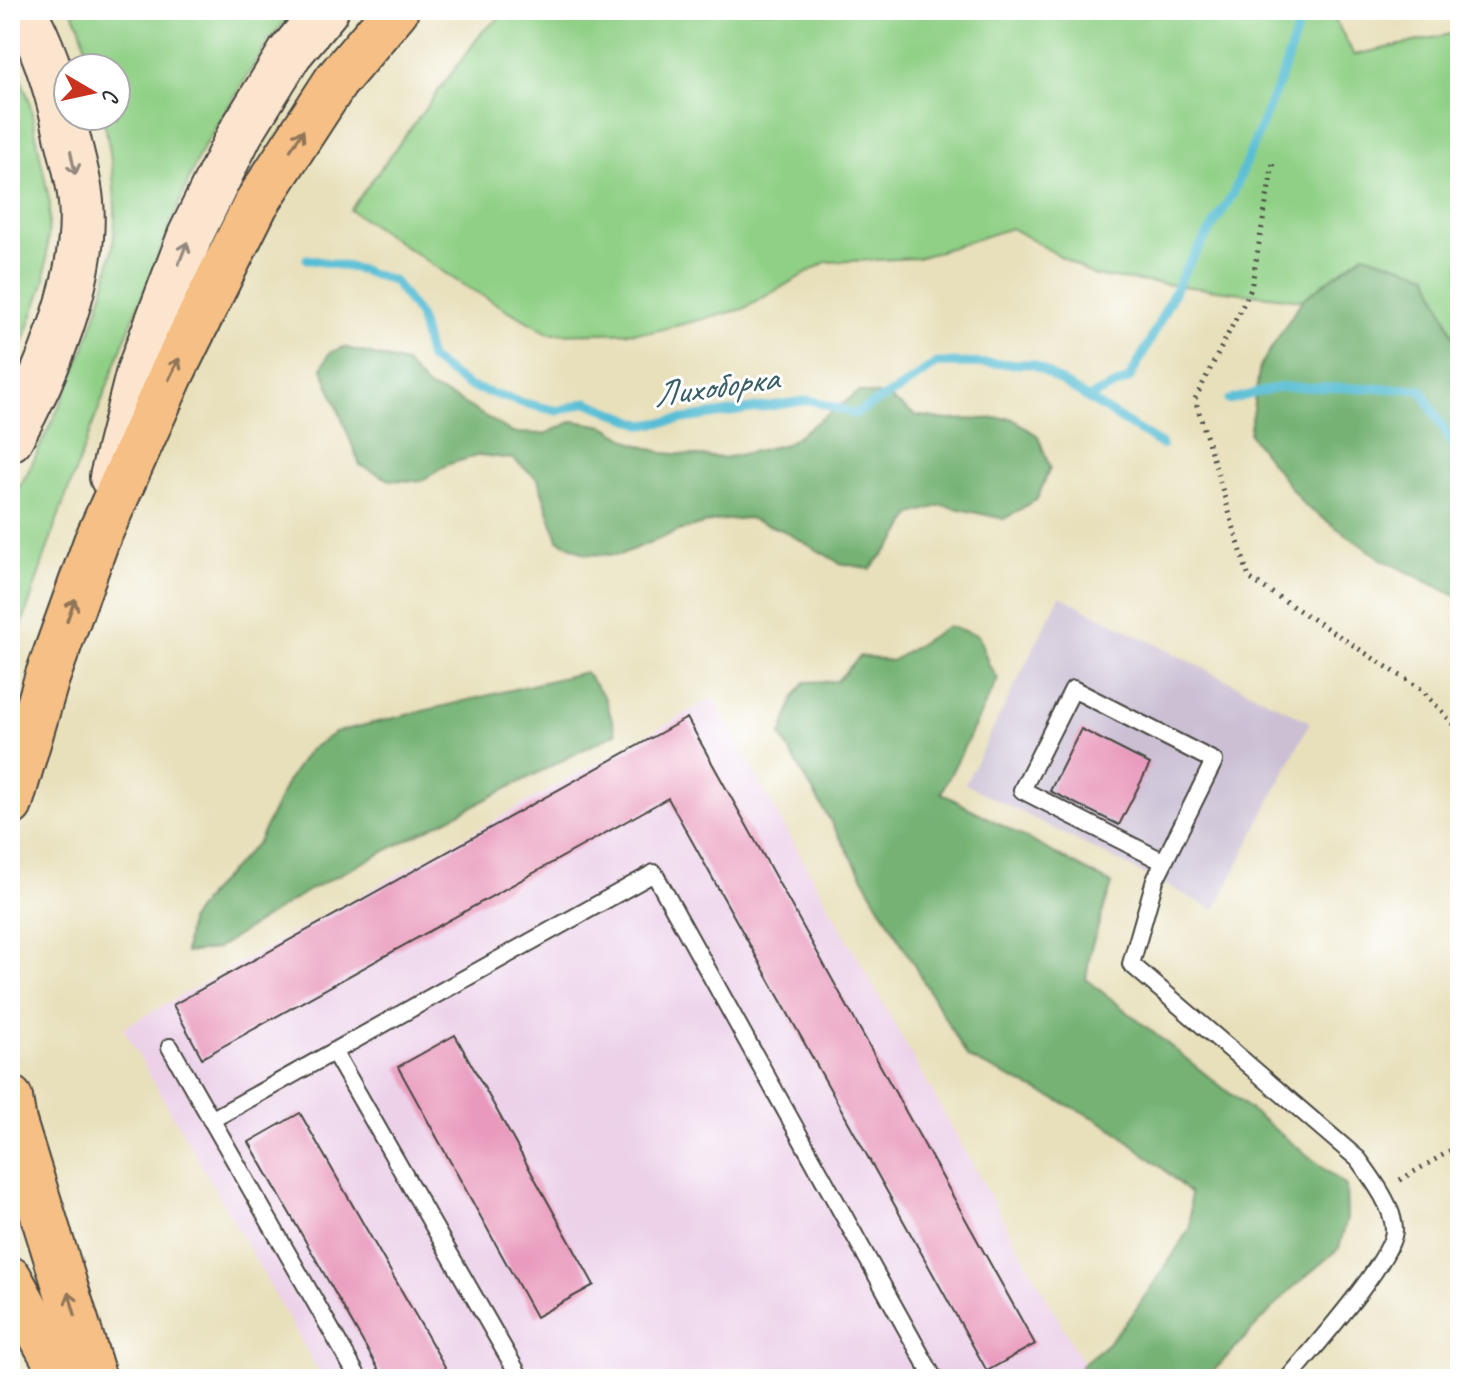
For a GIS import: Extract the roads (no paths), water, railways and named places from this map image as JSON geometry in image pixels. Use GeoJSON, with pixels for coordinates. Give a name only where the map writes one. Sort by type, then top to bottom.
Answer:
{"type":"FeatureCollection","features":[{"type":"Feature","properties":{"kind":"highway"},"geometry":{"type":"LineString","coordinates":[[10,804],[47,678],[96,542],[172,373],[256,204],[336,81],[396,10]]}},
{"type":"Feature","properties":{"kind":"highway"},"geometry":{"type":"LineString","coordinates":[[10,1098],[14,1122],[94,1379]]}},
{"type":"Feature","properties":{"kind":"highway"},"geometry":{"type":"LineString","coordinates":[[10,1279],[65,1379]]}},
{"type":"Feature","properties":{"kind":"main road"},"geometry":{"type":"LineString","coordinates":[[10,439],[23,417],[68,303],[79,253],[81,203],[60,106],[34,29],[23,10]]}},
{"type":"Feature","properties":{"kind":"main road"},"geometry":{"type":"LineString","coordinates":[[96,542],[139,371],[190,236],[240,134],[290,53],[326,10]]}},
{"type":"Feature","properties":{"kind":"lane"},"geometry":{"type":"LineString","coordinates":[[1164,862],[1022,790],[1073,689],[1214,761],[1164,862],[1155,880],[1131,964],[1358,1159],[1382,1190],[1394,1230],[1383,1260],[1288,1379]]}},
{"type":"Feature","properties":{"kind":"lane"},"geometry":{"type":"LineString","coordinates":[[211,1120],[654,873],[934,1378]]}},
{"type":"Feature","properties":{"kind":"lane"},"geometry":{"type":"LineString","coordinates":[[170,1047],[359,1379]]}},
{"type":"Feature","properties":{"kind":"lane"},"geometry":{"type":"LineString","coordinates":[[334,1052],[521,1379]]}},
{"type":"Feature","properties":{"kind":"waterway"},"geometry":{"type":"LineString","coordinates":[[1088,398],[1129,379],[1184,272],[1233,194],[1282,75],[1304,10]]}},
{"type":"Feature","properties":{"kind":"waterway","name":"Лихоборка"},"geometry":{"type":"LineString","coordinates":[[307,259],[354,268],[394,281],[419,316],[430,359],[468,386],[558,411],[587,402],[644,425],[810,400],[855,414],[900,389],[937,363],[1033,364],[1162,445]]}},
{"type":"Feature","properties":{"kind":"waterway","name":"Лихоборка"},"geometry":{"type":"LineString","coordinates":[[1229,400],[1280,387],[1421,389],[1460,458]]}}]}
